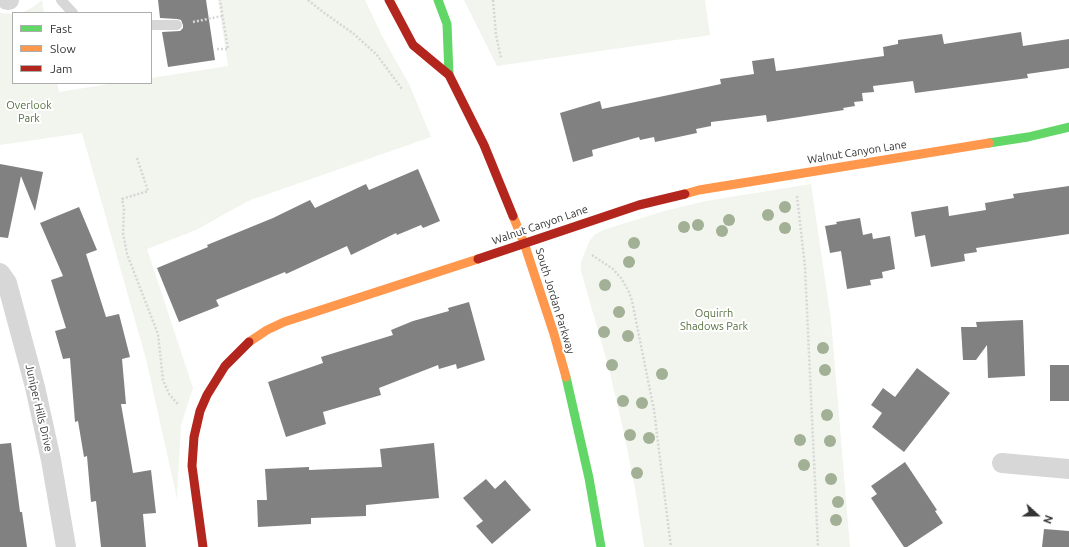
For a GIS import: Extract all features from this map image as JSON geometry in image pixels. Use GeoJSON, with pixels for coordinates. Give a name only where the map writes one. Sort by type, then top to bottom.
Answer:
{"type":"FeatureCollection","features":[{"type":"Feature","properties":{"kind":"street","name":"South Jordan Parkway"},"geometry":{"type":"LineString","coordinates":[[389,0],[414,45],[448,75],[484,145],[524,243],[554,334],[570,394],[589,478],[601,547]]}},
{"type":"Feature","properties":{"kind":"street","name":"South Jordan Parkway"},"geometry":{"type":"LineString","coordinates":[[438,0],[447,24],[448,75]]}},
{"type":"Feature","properties":{"kind":"street","name":"Walnut Canyon Lane"},"geometry":{"type":"LineString","coordinates":[[203,547],[192,466],[194,437],[200,411],[206,395],[222,371],[237,353],[251,340],[267,330],[284,322],[639,205],[699,190],[1028,137],[1069,127]]}},
{"type":"Feature","properties":{"kind":"street","name":"Juniper Hills Drive"},"geometry":{"type":"LineString","coordinates":[[0,273],[7,283],[35,387],[51,460],[66,547]]}},
{"type":"Feature","properties":{"kind":"street"},"geometry":{"type":"LineString","coordinates":[[1002,463],[1069,469]]}},
{"type":"Feature","properties":{"kind":"lane"},"geometry":{"type":"LineString","coordinates":[[61,0],[72,12]]}},
{"type":"Feature","properties":{"kind":"lane"},"geometry":{"type":"LineString","coordinates":[[152,25],[177,25]]}},
{"type":"Feature","properties":{"kind":"path"},"geometry":{"type":"LineString","coordinates":[[217,49],[228,49],[220,0]]}},
{"type":"Feature","properties":{"kind":"path"},"geometry":{"type":"LineString","coordinates":[[308,0],[322,12],[354,34],[377,55],[402,89]]}},
{"type":"Feature","properties":{"kind":"path"},"geometry":{"type":"LineString","coordinates":[[493,0],[496,35],[501,58]]}},
{"type":"Feature","properties":{"kind":"path"},"geometry":{"type":"LineString","coordinates":[[177,25],[222,16]]}},
{"type":"Feature","properties":{"kind":"path"},"geometry":{"type":"LineString","coordinates":[[137,158],[148,191],[122,199],[124,209],[123,233],[128,254],[158,334],[163,380],[169,394],[177,403],[186,406]]}},
{"type":"Feature","properties":{"kind":"path"},"geometry":{"type":"LineString","coordinates":[[795,174],[805,267],[818,547]]}},
{"type":"Feature","properties":{"kind":"path"},"geometry":{"type":"LineString","coordinates":[[592,255],[613,269],[621,278],[632,301],[654,410],[671,547]]}},
{"type":"Feature","properties":{"kind":"green space"},"geometry":{"type":"Polygon","coordinates":[[[42,0],[44,12],[24,12],[42,0]]]}},
{"type":"Feature","properties":{"kind":"green space","name":"Overlook Park"},"geometry":{"type":"Polygon","coordinates":[[[218,0],[365,0],[382,36],[410,86],[431,137],[248,201],[196,230],[147,249],[193,388],[181,425],[177,499],[146,359],[82,133],[0,145],[0,13],[12,14],[12,84],[57,84],[59,92],[109,84],[152,84],[152,78],[228,66],[218,0]]]}},
{"type":"Feature","properties":{"kind":"green space"},"geometry":{"type":"Polygon","coordinates":[[[464,0],[705,0],[710,35],[497,66],[464,0]]]}},
{"type":"Feature","properties":{"kind":"green space","name":"Oquirrh Shadows Park"},"geometry":{"type":"Polygon","coordinates":[[[811,184],[831,320],[850,547],[644,547],[635,488],[624,433],[609,369],[581,271],[581,262],[589,242],[594,235],[603,230],[664,211],[706,201],[811,184]]]}},
{"type":"Feature","properties":{"kind":"building"},"geometry":{"type":"Polygon","coordinates":[[[158,0],[206,0],[215,60],[168,67],[162,32],[180,31],[183,28],[183,25],[181,20],[160,18],[158,0]]]}},
{"type":"Feature","properties":{"kind":"building"},"geometry":{"type":"Polygon","coordinates":[[[1021,32],[1023,46],[1069,39],[1069,68],[1027,74],[1028,78],[915,93],[913,81],[873,86],[874,92],[862,93],[863,101],[854,102],[855,106],[843,108],[844,110],[767,122],[766,115],[711,122],[711,126],[696,129],[697,133],[655,142],[654,137],[640,140],[639,137],[592,150],[593,156],[573,162],[560,113],[600,101],[602,109],[721,84],[720,79],[754,74],[752,61],[774,58],[776,71],[884,56],[883,47],[898,44],[898,40],[942,34],[944,44],[1021,32]]]}},
{"type":"Feature","properties":{"kind":"building"},"geometry":{"type":"Polygon","coordinates":[[[0,164],[43,172],[35,211],[21,176],[8,238],[0,237],[0,164]]]}},
{"type":"Feature","properties":{"kind":"building"},"geometry":{"type":"Polygon","coordinates":[[[418,169],[440,221],[423,228],[421,225],[397,235],[396,233],[351,255],[347,246],[286,274],[285,272],[216,300],[219,306],[179,322],[157,268],[208,247],[207,245],[273,218],[310,200],[315,208],[366,184],[369,190],[418,169]]]}},
{"type":"Feature","properties":{"kind":"building"},"geometry":{"type":"Polygon","coordinates":[[[1069,186],[1069,234],[976,248],[977,252],[964,254],[965,261],[931,267],[925,235],[915,237],[911,212],[948,206],[949,216],[986,210],[985,203],[1014,198],[1013,194],[1069,186]]]}},
{"type":"Feature","properties":{"kind":"building"},"geometry":{"type":"Polygon","coordinates":[[[79,207],[97,250],[86,254],[106,317],[119,314],[130,357],[122,359],[126,404],[121,404],[133,473],[151,470],[156,513],[143,514],[146,547],[101,547],[96,501],[91,502],[87,456],[84,457],[78,421],[75,422],[70,358],[63,359],[55,331],[66,328],[51,280],[63,276],[40,223],[79,207]]]}},
{"type":"Feature","properties":{"kind":"building"},"geometry":{"type":"Polygon","coordinates":[[[860,218],[863,235],[872,233],[873,239],[890,236],[895,269],[882,272],[883,278],[870,280],[871,285],[847,289],[841,251],[830,253],[825,226],[837,224],[836,222],[860,218]]]}},
{"type":"Feature","properties":{"kind":"building"},"geometry":{"type":"Polygon","coordinates":[[[469,302],[485,360],[457,369],[456,364],[439,369],[438,365],[379,388],[381,395],[323,412],[326,424],[286,437],[268,382],[323,363],[321,357],[393,335],[391,330],[413,321],[449,311],[448,308],[469,302]]]}},
{"type":"Feature","properties":{"kind":"building"},"geometry":{"type":"Polygon","coordinates":[[[1023,320],[1025,376],[988,378],[987,345],[976,360],[963,360],[961,327],[977,327],[976,322],[1023,320]]]}},
{"type":"Feature","properties":{"kind":"building"},"geometry":{"type":"Polygon","coordinates":[[[1050,365],[1069,365],[1069,401],[1050,401],[1050,365]]]}},
{"type":"Feature","properties":{"kind":"building"},"geometry":{"type":"Polygon","coordinates":[[[917,368],[950,393],[904,452],[872,427],[882,413],[871,405],[883,388],[895,397],[917,368]]]}},
{"type":"Feature","properties":{"kind":"building"},"geometry":{"type":"Polygon","coordinates":[[[11,443],[20,512],[22,512],[27,547],[0,547],[0,444],[11,443]]]}},
{"type":"Feature","properties":{"kind":"building"},"geometry":{"type":"Polygon","coordinates":[[[434,443],[439,498],[366,505],[366,516],[311,518],[311,524],[258,527],[257,500],[267,500],[265,469],[309,467],[309,470],[382,467],[380,449],[434,443]]]}},
{"type":"Feature","properties":{"kind":"building"},"geometry":{"type":"Polygon","coordinates":[[[905,462],[937,510],[935,511],[943,523],[907,547],[904,547],[871,498],[877,494],[871,486],[905,462]]]}},
{"type":"Feature","properties":{"kind":"building"},"geometry":{"type":"Polygon","coordinates":[[[486,479],[495,489],[505,480],[531,510],[492,544],[476,526],[483,521],[463,498],[486,479]]]}},
{"type":"Feature","properties":{"kind":"building"},"geometry":{"type":"Polygon","coordinates":[[[1044,529],[1069,531],[1069,547],[1042,547],[1044,529]]]}},
{"type":"Feature","properties":{"kind":"traffic: fast"},"geometry":{"type":"LineString","coordinates":[[438,0],[447,24],[449,75]]}},
{"type":"Feature","properties":{"kind":"traffic: fast"},"geometry":{"type":"LineString","coordinates":[[989,143],[1028,137],[1069,127]]}},
{"type":"Feature","properties":{"kind":"traffic: fast"},"geometry":{"type":"LineString","coordinates":[[566,377],[589,478],[601,547]]}},
{"type":"Feature","properties":{"kind":"traffic: slow"},"geometry":{"type":"LineString","coordinates":[[685,194],[699,190],[989,143]]}},
{"type":"Feature","properties":{"kind":"traffic: slow"},"geometry":{"type":"LineString","coordinates":[[513,216],[524,243],[554,334],[566,377]]}},
{"type":"Feature","properties":{"kind":"traffic: slow"},"geometry":{"type":"LineString","coordinates":[[249,342],[267,330],[284,322],[478,259]]}},
{"type":"Feature","properties":{"kind":"traffic: jam"},"geometry":{"type":"LineString","coordinates":[[389,0],[413,45],[449,75],[484,145],[513,216]]}},
{"type":"Feature","properties":{"kind":"traffic: jam"},"geometry":{"type":"LineString","coordinates":[[478,259],[639,205],[685,194]]}},
{"type":"Feature","properties":{"kind":"traffic: jam"},"geometry":{"type":"LineString","coordinates":[[203,547],[192,466],[194,437],[200,411],[207,395],[225,366],[249,342]]}}]}
